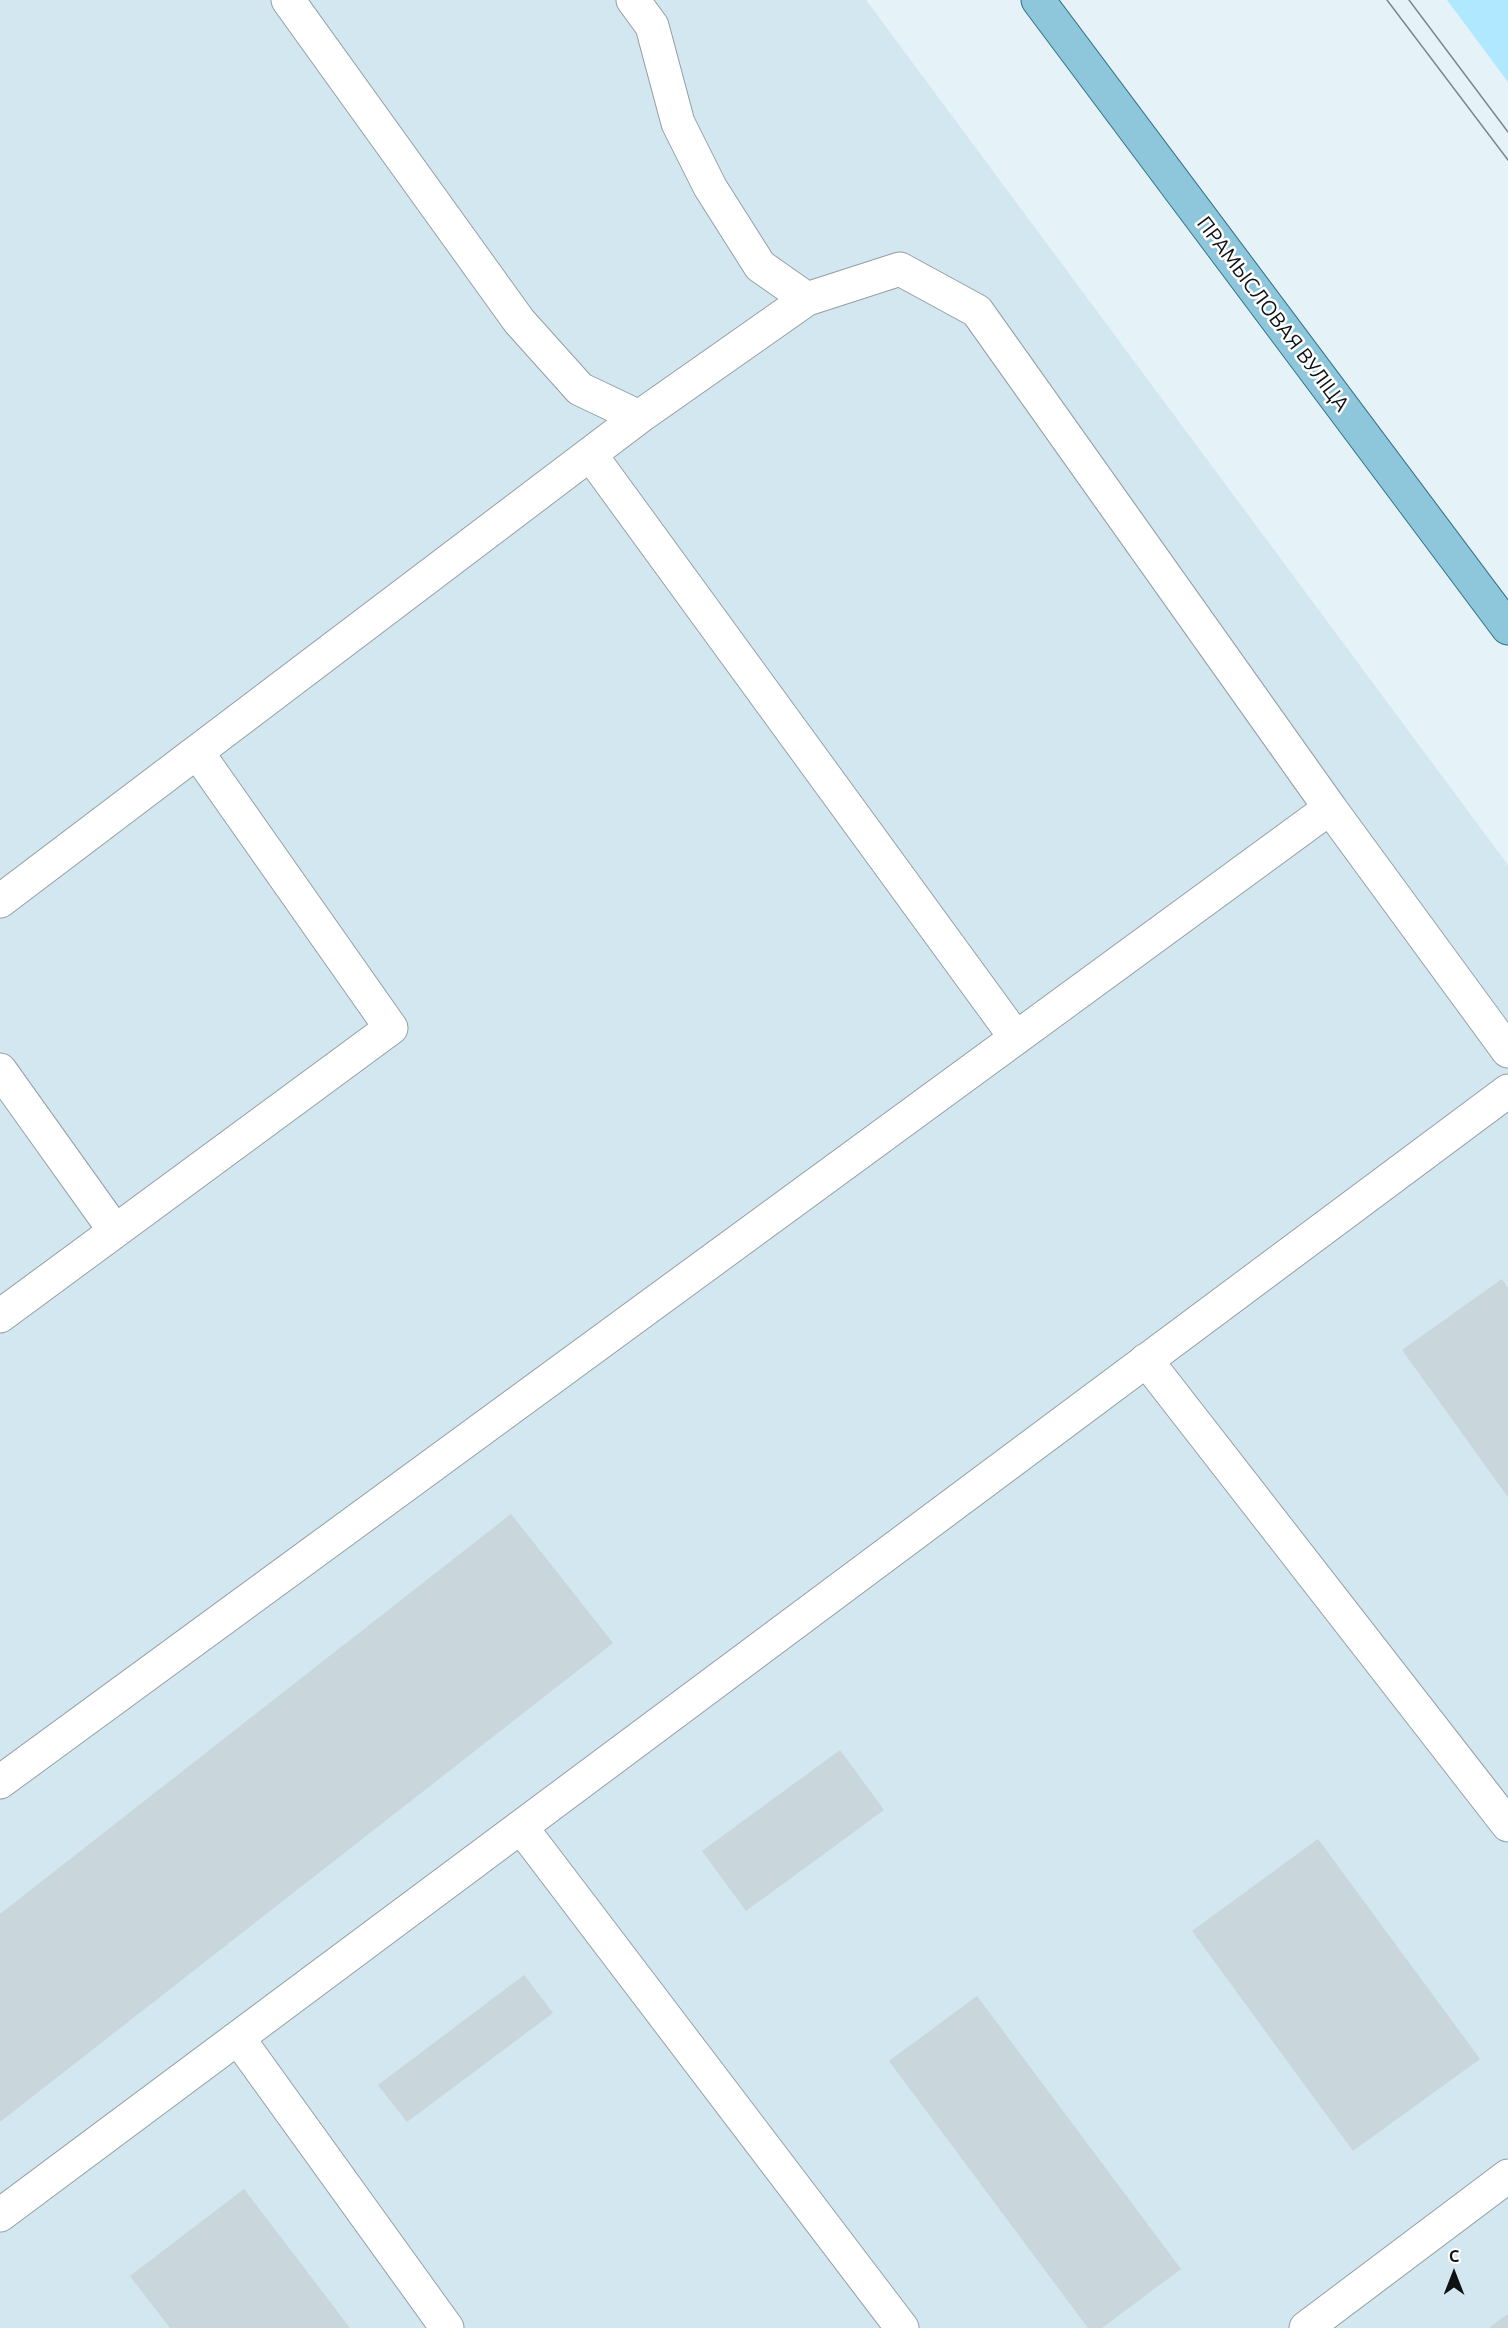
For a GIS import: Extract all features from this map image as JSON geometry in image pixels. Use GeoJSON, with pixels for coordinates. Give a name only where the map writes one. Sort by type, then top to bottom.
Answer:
{"type":"FeatureCollection","features":[{"type":"Feature","properties":{"kind":"main road","name":"ПРАМЫСЛОВАЯ ВУЛІЦА"},"geometry":{"type":"LineString","coordinates":[[1038,0],[1508,628]]}},
{"type":"Feature","properties":{"kind":"lane"},"geometry":{"type":"LineString","coordinates":[[288,0],[519,321],[580,389],[639,417]]}},
{"type":"Feature","properties":{"kind":"lane"},"geometry":{"type":"LineString","coordinates":[[633,0],[652,26],[678,123],[710,187],[760,266],[807,299]]}},
{"type":"Feature","properties":{"kind":"lane"},"geometry":{"type":"LineString","coordinates":[[0,901],[639,417],[807,299],[900,269],[977,310],[1330,808],[1508,1052]]}},
{"type":"Feature","properties":{"kind":"lane"},"geometry":{"type":"LineString","coordinates":[[591,454],[1016,1038]]}},
{"type":"Feature","properties":{"kind":"lane"},"geometry":{"type":"LineString","coordinates":[[0,1316],[391,1028],[197,752]]}},
{"type":"Feature","properties":{"kind":"lane"},"geometry":{"type":"LineString","coordinates":[[0,1782],[1330,808]]}},
{"type":"Feature","properties":{"kind":"lane"},"geometry":{"type":"LineString","coordinates":[[0,1070],[116,1231]]}},
{"type":"Feature","properties":{"kind":"lane"},"geometry":{"type":"LineString","coordinates":[[0,2215],[1508,1091]]}},
{"type":"Feature","properties":{"kind":"lane"},"geometry":{"type":"LineString","coordinates":[[1146,1360],[1508,1825]]}},
{"type":"Feature","properties":{"kind":"lane"},"geometry":{"type":"LineString","coordinates":[[521,1827],[902,2328]]}},
{"type":"Feature","properties":{"kind":"lane"},"geometry":{"type":"LineString","coordinates":[[238,2038],[447,2328]]}},
{"type":"Feature","properties":{"kind":"lane"},"geometry":{"type":"LineString","coordinates":[[1306,2328],[1508,2176]]}},
{"type":"Feature","properties":{"kind":"shaded area"},"geometry":{"type":"Polygon","coordinates":[[[0,0],[866,0],[1508,865],[1508,2328],[0,2328],[0,0]]]}},
{"type":"Feature","properties":{"kind":"shaded area"},"geometry":{"type":"Polygon","coordinates":[[[1447,0],[1508,0],[1508,82],[1447,0]]]}},
{"type":"Feature","properties":{"kind":"building"},"geometry":{"type":"Polygon","coordinates":[[[1502,1279],[1508,1288],[1508,1497],[1402,1350],[1502,1279]]]}},
{"type":"Feature","properties":{"kind":"building"},"geometry":{"type":"Polygon","coordinates":[[[511,1514],[613,1643],[0,2122],[0,1914],[511,1514]]]}},
{"type":"Feature","properties":{"kind":"building"},"geometry":{"type":"Polygon","coordinates":[[[840,1750],[884,1810],[746,1911],[702,1851],[840,1750]]]}},
{"type":"Feature","properties":{"kind":"building"},"geometry":{"type":"Polygon","coordinates":[[[1318,1839],[1480,2059],[1353,2151],[1192,1931],[1318,1839]]]}},
{"type":"Feature","properties":{"kind":"building"},"geometry":{"type":"Polygon","coordinates":[[[524,1975],[553,2013],[407,2122],[378,2085],[524,1975]]]}},
{"type":"Feature","properties":{"kind":"building"},"geometry":{"type":"Polygon","coordinates":[[[977,1996],[1181,2269],[1102,2328],[1088,2328],[889,2061],[977,1996]]]}},
{"type":"Feature","properties":{"kind":"building"},"geometry":{"type":"Polygon","coordinates":[[[244,2189],[350,2328],[170,2328],[130,2276],[244,2189]]]}},
{"type":"Feature","properties":{"kind":"building"},"geometry":{"type":"Polygon","coordinates":[[[1508,2314],[1508,2328],[1489,2328],[1508,2314]]]}},
{"type":"Feature","properties":{"kind":"tram line"},"geometry":{"type":"LineString","coordinates":[[1387,0],[1508,160]]}},
{"type":"Feature","properties":{"kind":"tram line"},"geometry":{"type":"LineString","coordinates":[[1409,0],[1508,132]]}}]}
